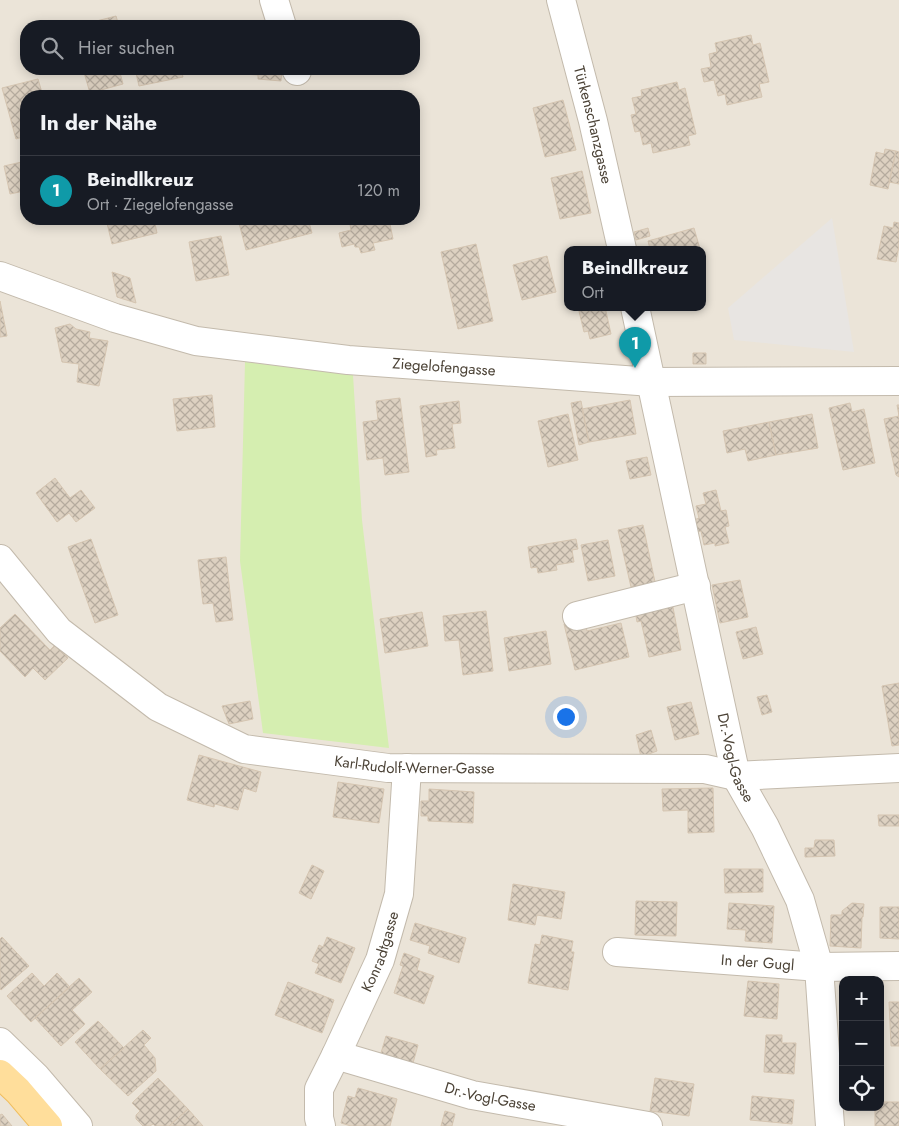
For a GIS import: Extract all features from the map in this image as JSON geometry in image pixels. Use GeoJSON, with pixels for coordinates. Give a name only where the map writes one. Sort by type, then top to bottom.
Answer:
{"type":"FeatureCollection","features":[{"type":"Feature","properties":{"kind":"main road"},"geometry":{"type":"LineString","coordinates":[[0,1074],[18,1091],[48,1126]]}},
{"type":"Feature","properties":{"kind":"street"},"geometry":{"type":"LineString","coordinates":[[274,0],[280,20]]}},
{"type":"Feature","properties":{"kind":"street","name":"Türkenschanzgasse"},"geometry":{"type":"LineString","coordinates":[[561,0],[593,120],[621,246]]}},
{"type":"Feature","properties":{"kind":"street","name":"Ziegelofengasse"},"geometry":{"type":"LineString","coordinates":[[0,276],[115,318],[196,340],[372,362],[652,382],[899,381]]}},
{"type":"Feature","properties":{"kind":"street"},"geometry":{"type":"LineString","coordinates":[[636,311],[652,382]]}},
{"type":"Feature","properties":{"kind":"street","name":"Dr.-Vogl-Gasse"},"geometry":{"type":"LineString","coordinates":[[652,382],[736,776],[765,827],[800,900],[819,967],[830,1126]]}},
{"type":"Feature","properties":{"kind":"street","name":"Karl-Rudolf-Werner-Gasse"},"geometry":{"type":"LineString","coordinates":[[0,559],[59,631],[158,707],[244,749],[388,768],[704,769],[736,776],[899,768]]}},
{"type":"Feature","properties":{"kind":"street"},"geometry":{"type":"LineString","coordinates":[[577,616],[696,586]]}},
{"type":"Feature","properties":{"kind":"street","name":"Konradtgasse"},"geometry":{"type":"LineString","coordinates":[[321,1126],[319,1118],[319,1089],[380,960],[399,894],[407,768]]}},
{"type":"Feature","properties":{"kind":"street","name":"In der Gugl"},"geometry":{"type":"LineString","coordinates":[[618,952],[819,967],[899,966]]}},
{"type":"Feature","properties":{"kind":"street"},"geometry":{"type":"LineString","coordinates":[[0,1042],[36,1077],[78,1126]]}},
{"type":"Feature","properties":{"kind":"street","name":"Dr.-Vogl-Gasse"},"geometry":{"type":"LineString","coordinates":[[336,1055],[472,1095],[648,1126]]}},
{"type":"Feature","properties":{"kind":"shaded area"},"geometry":{"type":"Polygon","coordinates":[[[0,0],[899,0],[899,1126],[0,1126],[0,0]]]}},
{"type":"Feature","properties":{"kind":"shaded area"},"geometry":{"type":"Polygon","coordinates":[[[832,218],[854,352],[734,340],[728,308],[832,218]]]}},
{"type":"Feature","properties":{"kind":"green space"},"geometry":{"type":"Polygon","coordinates":[[[245,362],[353,375],[362,520],[389,748],[263,733],[240,561],[245,362]]]}},
{"type":"Feature","properties":{"kind":"building"},"geometry":{"type":"Polygon","coordinates":[[[116,16],[117,20],[100,20],[116,16]]]}},
{"type":"Feature","properties":{"kind":"building"},"geometry":{"type":"Polygon","coordinates":[[[751,35],[753,45],[760,43],[769,82],[759,84],[762,97],[727,105],[725,94],[718,96],[714,80],[704,82],[701,69],[711,67],[709,54],[717,52],[715,43],[751,35]]]}},
{"type":"Feature","properties":{"kind":"building"},"geometry":{"type":"Polygon","coordinates":[[[85,75],[121,75],[123,84],[101,90],[89,90],[85,75]]]}},
{"type":"Feature","properties":{"kind":"building"},"geometry":{"type":"Polygon","coordinates":[[[136,75],[182,75],[183,77],[139,86],[136,75]]]}},
{"type":"Feature","properties":{"kind":"building"},"geometry":{"type":"Polygon","coordinates":[[[258,75],[282,75],[281,81],[258,79],[258,75]]]}},
{"type":"Feature","properties":{"kind":"building"},"geometry":{"type":"Polygon","coordinates":[[[38,79],[41,90],[20,90],[20,138],[16,139],[2,88],[38,79]]]}},
{"type":"Feature","properties":{"kind":"building"},"geometry":{"type":"Polygon","coordinates":[[[677,82],[679,90],[685,88],[696,134],[688,136],[690,145],[653,153],[651,143],[643,145],[640,131],[635,132],[631,115],[636,114],[632,98],[642,96],[641,90],[677,82]]]}},
{"type":"Feature","properties":{"kind":"building"},"geometry":{"type":"Polygon","coordinates":[[[563,100],[576,150],[545,157],[533,108],[563,100]]]}},
{"type":"Feature","properties":{"kind":"building"},"geometry":{"type":"Polygon","coordinates":[[[885,149],[896,151],[888,189],[870,185],[876,152],[884,154],[885,149]]]}},
{"type":"Feature","properties":{"kind":"building"},"geometry":{"type":"Polygon","coordinates":[[[896,151],[899,152],[899,184],[889,182],[896,151]]]}},
{"type":"Feature","properties":{"kind":"building"},"geometry":{"type":"Polygon","coordinates":[[[20,162],[20,192],[10,194],[4,166],[20,162]]]}},
{"type":"Feature","properties":{"kind":"building"},"geometry":{"type":"Polygon","coordinates":[[[582,171],[591,213],[560,219],[551,178],[582,171]]]}},
{"type":"Feature","properties":{"kind":"building"},"geometry":{"type":"Polygon","coordinates":[[[894,222],[899,223],[899,246],[896,262],[877,259],[884,226],[893,228],[894,222]]]}},
{"type":"Feature","properties":{"kind":"building"},"geometry":{"type":"Polygon","coordinates":[[[107,225],[155,225],[157,233],[112,244],[107,225]]]}},
{"type":"Feature","properties":{"kind":"building"},"geometry":{"type":"Polygon","coordinates":[[[240,225],[310,225],[312,233],[246,250],[240,225]]]}},
{"type":"Feature","properties":{"kind":"building"},"geometry":{"type":"Polygon","coordinates":[[[350,225],[390,225],[393,239],[373,243],[375,250],[361,253],[359,247],[355,247],[354,244],[342,247],[339,233],[351,230],[350,225]]]}},
{"type":"Feature","properties":{"kind":"building"},"geometry":{"type":"Polygon","coordinates":[[[648,228],[650,236],[636,240],[634,232],[648,228]]]}},
{"type":"Feature","properties":{"kind":"building"},"geometry":{"type":"Polygon","coordinates":[[[694,228],[699,246],[649,246],[648,241],[694,228]]]}},
{"type":"Feature","properties":{"kind":"building"},"geometry":{"type":"Polygon","coordinates":[[[221,236],[229,275],[196,281],[189,242],[221,236]]]}},
{"type":"Feature","properties":{"kind":"building"},"geometry":{"type":"Polygon","coordinates":[[[476,244],[493,321],[458,329],[441,252],[476,244]]]}},
{"type":"Feature","properties":{"kind":"building"},"geometry":{"type":"Polygon","coordinates":[[[547,256],[556,292],[522,300],[513,265],[547,256]]]}},
{"type":"Feature","properties":{"kind":"building"},"geometry":{"type":"Polygon","coordinates":[[[112,272],[130,278],[136,303],[117,297],[112,272]]]}},
{"type":"Feature","properties":{"kind":"building"},"geometry":{"type":"Polygon","coordinates":[[[0,301],[7,336],[0,337],[0,301]]]}},
{"type":"Feature","properties":{"kind":"building"},"geometry":{"type":"Polygon","coordinates":[[[579,311],[606,311],[611,334],[590,339],[588,331],[584,332],[579,311]]]}},
{"type":"Feature","properties":{"kind":"building"},"geometry":{"type":"Polygon","coordinates":[[[70,324],[76,329],[90,332],[89,338],[108,341],[99,386],[77,382],[79,364],[62,362],[55,328],[70,324]]]}},
{"type":"Feature","properties":{"kind":"building"},"geometry":{"type":"Polygon","coordinates":[[[693,353],[706,353],[706,364],[693,364],[693,353]]]}},
{"type":"Feature","properties":{"kind":"building"},"geometry":{"type":"Polygon","coordinates":[[[212,395],[215,427],[177,431],[173,399],[212,395]]]}},
{"type":"Feature","properties":{"kind":"building"},"geometry":{"type":"Polygon","coordinates":[[[400,398],[409,472],[385,475],[383,458],[367,460],[363,422],[378,420],[376,401],[400,398]]]}},
{"type":"Feature","properties":{"kind":"building"},"geometry":{"type":"Polygon","coordinates":[[[630,400],[636,434],[589,442],[582,409],[630,400]]]}},
{"type":"Feature","properties":{"kind":"building"},"geometry":{"type":"Polygon","coordinates":[[[459,401],[461,423],[452,424],[455,448],[436,450],[437,455],[426,457],[420,406],[459,401]]]}},
{"type":"Feature","properties":{"kind":"building"},"geometry":{"type":"Polygon","coordinates":[[[581,401],[589,442],[579,445],[571,403],[581,401]]]}},
{"type":"Feature","properties":{"kind":"building"},"geometry":{"type":"Polygon","coordinates":[[[850,403],[852,412],[864,409],[875,463],[843,470],[829,408],[850,403]]]}},
{"type":"Feature","properties":{"kind":"building"},"geometry":{"type":"Polygon","coordinates":[[[568,414],[578,460],[548,467],[538,421],[568,414]]]}},
{"type":"Feature","properties":{"kind":"building"},"geometry":{"type":"Polygon","coordinates":[[[812,414],[818,448],[776,455],[769,422],[812,414]]]}},
{"type":"Feature","properties":{"kind":"building"},"geometry":{"type":"Polygon","coordinates":[[[899,416],[899,477],[896,475],[884,419],[899,416]]]}},
{"type":"Feature","properties":{"kind":"building"},"geometry":{"type":"Polygon","coordinates":[[[769,422],[776,455],[748,461],[745,449],[727,453],[723,431],[769,422]]]}},
{"type":"Feature","properties":{"kind":"building"},"geometry":{"type":"Polygon","coordinates":[[[647,457],[651,475],[630,479],[626,461],[647,457]]]}},
{"type":"Feature","properties":{"kind":"building"},"geometry":{"type":"Polygon","coordinates":[[[55,478],[70,498],[81,490],[95,508],[76,522],[69,513],[57,522],[36,493],[55,478]]]}},
{"type":"Feature","properties":{"kind":"building"},"geometry":{"type":"Polygon","coordinates":[[[716,490],[721,511],[726,510],[729,526],[725,527],[729,543],[715,546],[715,543],[704,545],[701,531],[697,532],[694,520],[699,518],[696,506],[706,504],[703,493],[716,490]]]}},
{"type":"Feature","properties":{"kind":"building"},"geometry":{"type":"Polygon","coordinates":[[[643,525],[655,582],[631,587],[618,530],[643,525]]]}},
{"type":"Feature","properties":{"kind":"building"},"geometry":{"type":"Polygon","coordinates":[[[91,539],[118,615],[95,623],[68,547],[91,539]]]}},
{"type":"Feature","properties":{"kind":"building"},"geometry":{"type":"Polygon","coordinates":[[[576,539],[578,549],[572,550],[574,562],[556,565],[557,570],[538,573],[537,567],[531,568],[528,547],[576,539]]]}},
{"type":"Feature","properties":{"kind":"building"},"geometry":{"type":"Polygon","coordinates":[[[608,540],[615,576],[588,581],[581,545],[608,540]]]}},
{"type":"Feature","properties":{"kind":"building"},"geometry":{"type":"Polygon","coordinates":[[[226,557],[233,620],[216,622],[213,603],[203,604],[198,560],[226,557]]]}},
{"type":"Feature","properties":{"kind":"building"},"geometry":{"type":"Polygon","coordinates":[[[740,580],[748,617],[720,623],[712,585],[740,580]]]}},
{"type":"Feature","properties":{"kind":"building"},"geometry":{"type":"Polygon","coordinates":[[[672,602],[681,650],[649,657],[641,621],[637,622],[635,610],[672,602]]]}},
{"type":"Feature","properties":{"kind":"building"},"geometry":{"type":"Polygon","coordinates":[[[486,611],[493,671],[463,675],[459,640],[445,641],[443,616],[486,611]]]}},
{"type":"Feature","properties":{"kind":"building"},"geometry":{"type":"Polygon","coordinates":[[[422,612],[428,646],[385,653],[380,619],[422,612]]]}},
{"type":"Feature","properties":{"kind":"building"},"geometry":{"type":"Polygon","coordinates":[[[15,614],[50,650],[55,645],[68,658],[45,680],[33,668],[25,677],[0,651],[0,628],[15,614]]]}},
{"type":"Feature","properties":{"kind":"building"},"geometry":{"type":"Polygon","coordinates":[[[584,619],[587,631],[621,623],[629,657],[575,670],[564,624],[584,619]]]}},
{"type":"Feature","properties":{"kind":"building"},"geometry":{"type":"Polygon","coordinates":[[[756,627],[763,654],[743,659],[736,632],[756,627]]]}},
{"type":"Feature","properties":{"kind":"building"},"geometry":{"type":"Polygon","coordinates":[[[546,631],[551,664],[509,671],[504,638],[546,631]]]}},
{"type":"Feature","properties":{"kind":"building"},"geometry":{"type":"Polygon","coordinates":[[[899,683],[899,745],[892,746],[882,686],[899,683]]]}},
{"type":"Feature","properties":{"kind":"building"},"geometry":{"type":"Polygon","coordinates":[[[767,695],[772,712],[762,715],[757,697],[767,695]]]}},
{"type":"Feature","properties":{"kind":"building"},"geometry":{"type":"Polygon","coordinates":[[[250,701],[253,719],[229,724],[222,706],[250,701]]]}},
{"type":"Feature","properties":{"kind":"building"},"geometry":{"type":"Polygon","coordinates":[[[691,702],[699,734],[675,740],[667,707],[691,702]]]}},
{"type":"Feature","properties":{"kind":"building"},"geometry":{"type":"Polygon","coordinates":[[[651,730],[657,751],[641,757],[636,735],[651,730]]]}},
{"type":"Feature","properties":{"kind":"building"},"geometry":{"type":"Polygon","coordinates":[[[199,755],[261,772],[256,792],[244,788],[238,810],[215,804],[214,807],[187,800],[199,755]]]}},
{"type":"Feature","properties":{"kind":"building"},"geometry":{"type":"Polygon","coordinates":[[[338,782],[384,789],[379,823],[333,817],[338,782]]]}},
{"type":"Feature","properties":{"kind":"building"},"geometry":{"type":"Polygon","coordinates":[[[713,788],[714,832],[688,833],[688,810],[663,811],[662,789],[713,788]]]}},
{"type":"Feature","properties":{"kind":"building"},"geometry":{"type":"Polygon","coordinates":[[[429,789],[474,792],[473,823],[428,821],[428,816],[421,816],[421,801],[429,801],[429,789]]]}},
{"type":"Feature","properties":{"kind":"building"},"geometry":{"type":"Polygon","coordinates":[[[878,815],[899,815],[899,826],[879,826],[878,815]]]}},
{"type":"Feature","properties":{"kind":"building"},"geometry":{"type":"Polygon","coordinates":[[[815,840],[834,840],[835,856],[805,857],[805,848],[814,848],[815,840]]]}},
{"type":"Feature","properties":{"kind":"building"},"geometry":{"type":"Polygon","coordinates":[[[312,865],[324,871],[311,899],[299,893],[312,865]]]}},
{"type":"Feature","properties":{"kind":"building"},"geometry":{"type":"Polygon","coordinates":[[[724,869],[763,869],[763,892],[725,893],[724,869]]]}},
{"type":"Feature","properties":{"kind":"building"},"geometry":{"type":"Polygon","coordinates":[[[513,884],[565,892],[561,919],[537,915],[535,925],[508,920],[513,884]]]}},
{"type":"Feature","properties":{"kind":"building"},"geometry":{"type":"Polygon","coordinates":[[[636,901],[677,902],[676,936],[635,935],[636,901]]]}},
{"type":"Feature","properties":{"kind":"building"},"geometry":{"type":"Polygon","coordinates":[[[729,903],[774,906],[772,943],[745,941],[746,930],[727,929],[729,903]]]}},
{"type":"Feature","properties":{"kind":"building"},"geometry":{"type":"Polygon","coordinates":[[[852,903],[864,904],[861,948],[830,946],[831,915],[842,915],[842,911],[852,903]]]}},
{"type":"Feature","properties":{"kind":"building"},"geometry":{"type":"Polygon","coordinates":[[[880,907],[899,907],[899,939],[880,938],[880,907]]]}},
{"type":"Feature","properties":{"kind":"building"},"geometry":{"type":"Polygon","coordinates":[[[415,923],[466,938],[459,963],[428,953],[430,946],[410,940],[415,923]]]}},
{"type":"Feature","properties":{"kind":"building"},"geometry":{"type":"Polygon","coordinates":[[[542,935],[573,941],[571,952],[574,952],[568,990],[528,983],[535,944],[540,945],[542,935]]]}},
{"type":"Feature","properties":{"kind":"building"},"geometry":{"type":"Polygon","coordinates":[[[2,937],[29,966],[1,990],[0,939],[2,937]]]}},
{"type":"Feature","properties":{"kind":"building"},"geometry":{"type":"Polygon","coordinates":[[[327,937],[355,948],[341,983],[315,973],[319,964],[312,961],[319,945],[323,947],[327,937]]]}},
{"type":"Feature","properties":{"kind":"building"},"geometry":{"type":"Polygon","coordinates":[[[404,953],[420,959],[417,970],[434,976],[424,1004],[394,993],[403,966],[400,965],[404,953]]]}},
{"type":"Feature","properties":{"kind":"building"},"geometry":{"type":"Polygon","coordinates":[[[32,973],[44,986],[57,973],[70,987],[31,1022],[7,996],[32,973]]]}},
{"type":"Feature","properties":{"kind":"building"},"geometry":{"type":"Polygon","coordinates":[[[79,978],[92,992],[72,1010],[85,1024],[61,1046],[35,1018],[79,978]]]}},
{"type":"Feature","properties":{"kind":"building"},"geometry":{"type":"Polygon","coordinates":[[[748,981],[779,984],[777,1019],[744,1016],[748,981]]]}},
{"type":"Feature","properties":{"kind":"building"},"geometry":{"type":"Polygon","coordinates":[[[288,982],[334,1000],[322,1033],[275,1015],[288,982]]]}},
{"type":"Feature","properties":{"kind":"building"},"geometry":{"type":"Polygon","coordinates":[[[889,1002],[899,1002],[899,1046],[891,1046],[889,1002]]]}},
{"type":"Feature","properties":{"kind":"building"},"geometry":{"type":"Polygon","coordinates":[[[98,1021],[124,1048],[100,1069],[75,1042],[98,1021]]]}},
{"type":"Feature","properties":{"kind":"building"},"geometry":{"type":"Polygon","coordinates":[[[143,1030],[151,1038],[144,1045],[155,1058],[156,1071],[128,1096],[100,1069],[143,1030]]]}},
{"type":"Feature","properties":{"kind":"building"},"geometry":{"type":"Polygon","coordinates":[[[766,1035],[782,1035],[782,1043],[796,1043],[794,1074],[764,1072],[766,1035]]]}},
{"type":"Feature","properties":{"kind":"building"},"geometry":{"type":"Polygon","coordinates":[[[386,1036],[418,1045],[413,1063],[381,1053],[386,1036]]]}},
{"type":"Feature","properties":{"kind":"building"},"geometry":{"type":"Polygon","coordinates":[[[158,1078],[188,1109],[169,1126],[155,1126],[153,1124],[143,1126],[136,1119],[136,1115],[140,1111],[132,1103],[158,1078]]]}},
{"type":"Feature","properties":{"kind":"building"},"geometry":{"type":"Polygon","coordinates":[[[655,1078],[694,1084],[689,1116],[650,1111],[655,1078]]]}},
{"type":"Feature","properties":{"kind":"building"},"geometry":{"type":"Polygon","coordinates":[[[358,1088],[397,1099],[390,1126],[351,1126],[341,1123],[348,1096],[355,1098],[358,1088]]]}},
{"type":"Feature","properties":{"kind":"building"},"geometry":{"type":"Polygon","coordinates":[[[752,1096],[794,1100],[792,1124],[750,1120],[752,1096]]]}},
{"type":"Feature","properties":{"kind":"building"},"geometry":{"type":"Polygon","coordinates":[[[884,1102],[899,1102],[899,1126],[875,1126],[875,1111],[884,1111],[884,1102]]]}},
{"type":"Feature","properties":{"kind":"building"},"geometry":{"type":"Polygon","coordinates":[[[188,1109],[203,1126],[169,1126],[188,1109]]]}},
{"type":"Feature","properties":{"kind":"building"},"geometry":{"type":"Polygon","coordinates":[[[445,1111],[455,1114],[452,1126],[441,1126],[445,1111]]]}},
{"type":"Feature","properties":{"kind":"building"},"geometry":{"type":"Polygon","coordinates":[[[2,1114],[12,1126],[0,1126],[0,1115],[2,1114]]]}},
{"type":"Feature","properties":{"kind":"place","name":"Beindlkreuz"},"geometry":{"type":"Point","coordinates":[635,368]}}]}
